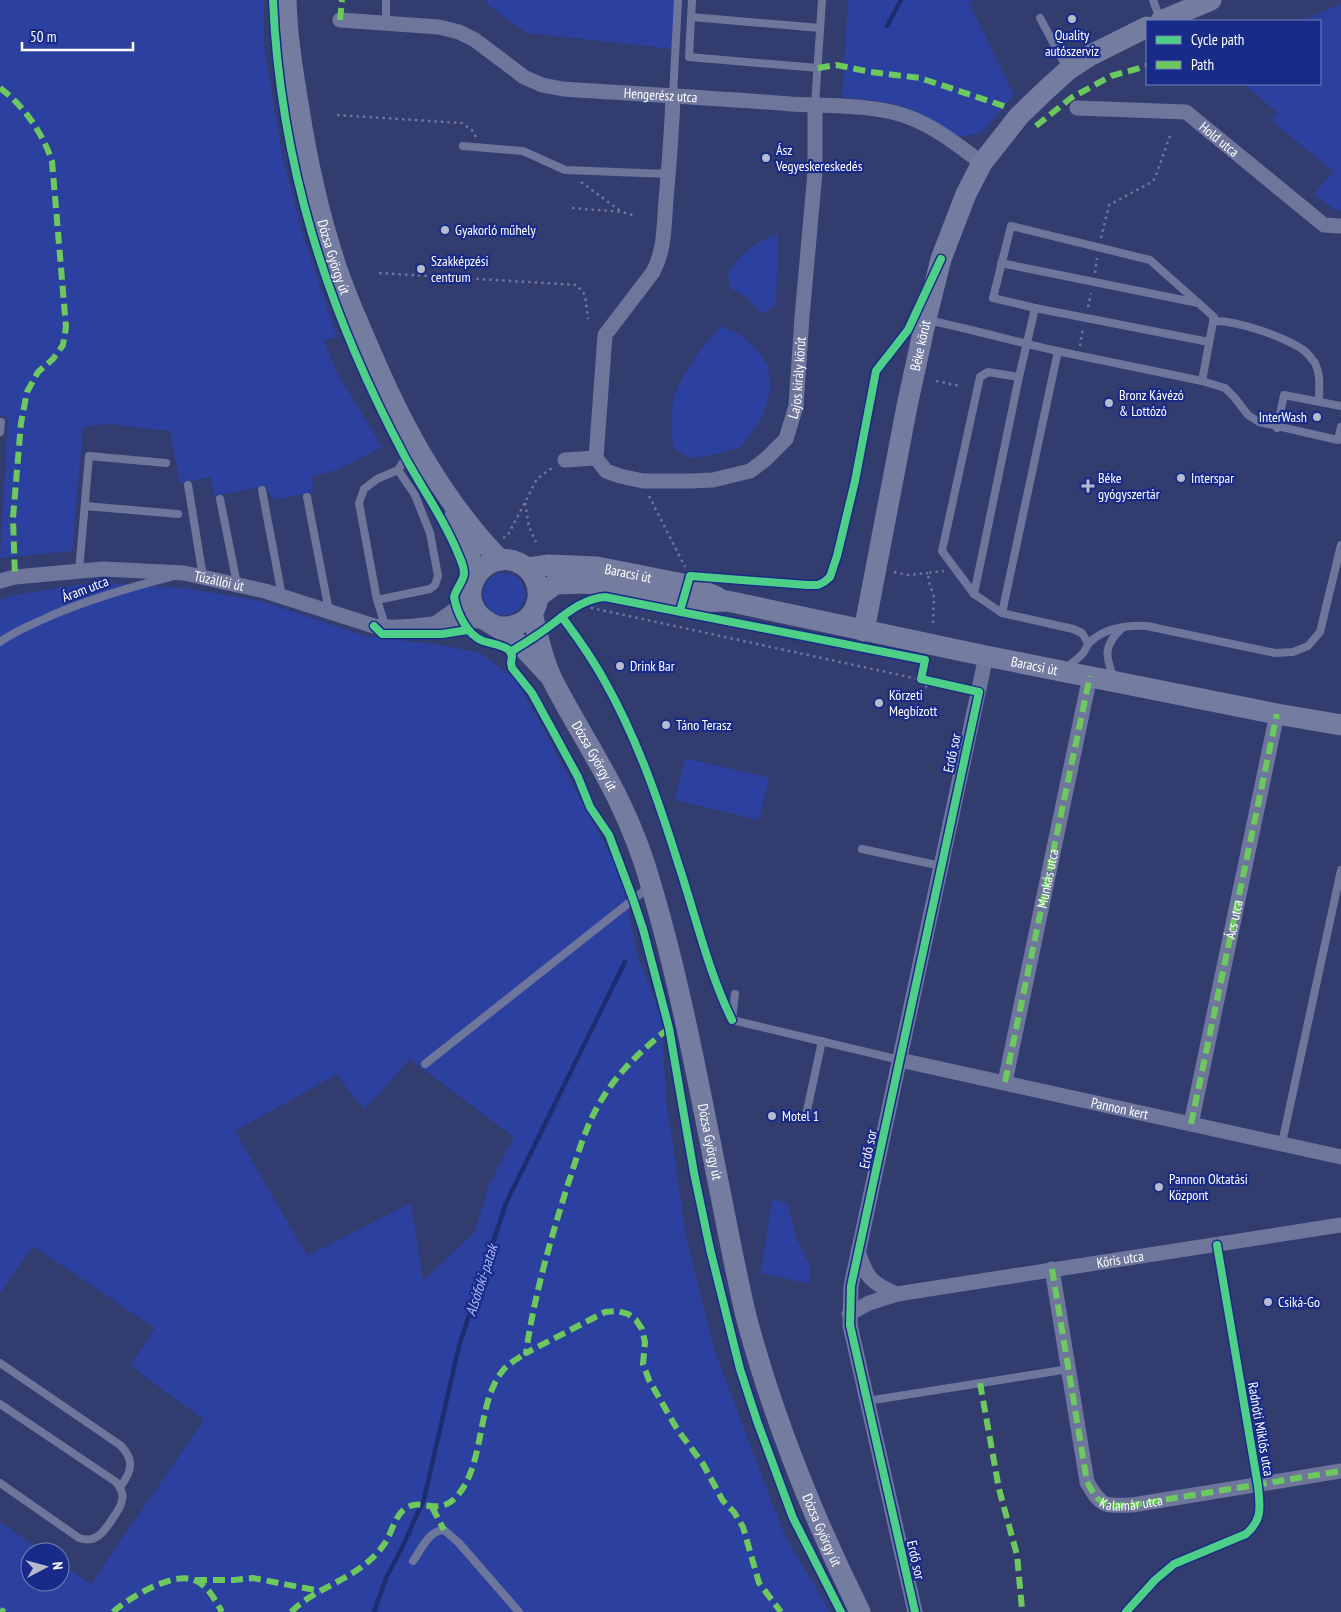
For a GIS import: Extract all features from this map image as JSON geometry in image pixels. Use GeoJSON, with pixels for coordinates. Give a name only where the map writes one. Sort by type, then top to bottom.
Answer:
{"type":"FeatureCollection","features":[{"type":"Feature","properties":{"kind":"street","name":"Dózsa György út"},"geometry":{"type":"LineString","coordinates":[[286,0],[286,20],[304,141],[320,212],[334,262],[384,384],[415,444],[446,495],[487,546],[500,550]]}},
{"type":"Feature","properties":{"kind":"street"},"geometry":{"type":"LineString","coordinates":[[1163,20],[1211,0]]}},
{"type":"Feature","properties":{"kind":"street","name":"Hengerész utca"},"geometry":{"type":"LineString","coordinates":[[340,20],[439,26],[459,32],[475,40],[524,78],[542,85],[563,89],[873,109],[892,112],[928,126],[982,163]]}},
{"type":"Feature","properties":{"kind":"street","name":"Béke körút"},"geometry":{"type":"LineString","coordinates":[[864,631],[907,406],[926,319],[941,259],[966,194],[982,163],[1019,116],[1068,70],[1091,55],[1146,28]]}},
{"type":"Feature","properties":{"kind":"street"},"geometry":{"type":"LineString","coordinates":[[565,460],[596,458],[605,335],[653,272],[659,261],[662,249],[673,96]]}},
{"type":"Feature","properties":{"kind":"street","name":"Lajos király körút"},"geometry":{"type":"LineString","coordinates":[[596,458],[606,471],[643,481],[713,480],[750,471],[786,439],[796,406],[815,172],[815,105]]}},
{"type":"Feature","properties":{"kind":"street","name":"Hold utca"},"geometry":{"type":"LineString","coordinates":[[1077,108],[1186,112],[1324,225],[1341,226]]}},
{"type":"Feature","properties":{"kind":"street","name":"Dózsa György út"},"geometry":{"type":"LineString","coordinates":[[446,495],[476,574]]}},
{"type":"Feature","properties":{"kind":"street"},"geometry":{"type":"LineString","coordinates":[[500,550],[528,568],[538,586],[535,605],[525,621],[507,627],[490,624],[476,611],[471,598],[471,590],[476,574],[500,550]]}},
{"type":"Feature","properties":{"kind":"street","name":"Baracsi út"},"geometry":{"type":"LineString","coordinates":[[528,568],[548,565],[576,565],[689,581],[727,601]]}},
{"type":"Feature","properties":{"kind":"street","name":"Tűzállói út"},"geometry":{"type":"LineString","coordinates":[[1,578],[103,569],[184,574],[237,584],[282,596],[374,626],[386,628],[417,627],[463,620],[490,624]]}},
{"type":"Feature","properties":{"kind":"street","name":"Baracsi út"},"geometry":{"type":"LineString","coordinates":[[535,605],[555,584],[585,583],[683,602],[727,601],[986,656],[1341,725]]}},
{"type":"Feature","properties":{"kind":"street","name":"Tűzállói út"},"geometry":{"type":"LineString","coordinates":[[434,624],[471,598]]}},
{"type":"Feature","properties":{"kind":"street","name":"Dózsa György út"},"geometry":{"type":"LineString","coordinates":[[535,605],[551,677]]}},
{"type":"Feature","properties":{"kind":"street","name":"Dózsa György út"},"geometry":{"type":"LineString","coordinates":[[490,624],[521,646],[551,677],[618,798],[636,839],[651,885],[688,1034],[737,1276],[756,1349],[787,1442],[809,1500],[836,1565],[860,1612]]}},
{"type":"Feature","properties":{"kind":"street","name":"Erdő sor"},"geometry":{"type":"LineString","coordinates":[[915,1612],[850,1325],[851,1286],[986,656]]}},
{"type":"Feature","properties":{"kind":"street","name":"Munkás utca"},"geometry":{"type":"LineString","coordinates":[[1005,1082],[1090,676]]}},
{"type":"Feature","properties":{"kind":"street","name":"Ács utca"},"geometry":{"type":"LineString","coordinates":[[1190,1124],[1277,714]]}},
{"type":"Feature","properties":{"kind":"street","name":"Pannon kert"},"geometry":{"type":"LineString","coordinates":[[900,1060],[1341,1157]]}},
{"type":"Feature","properties":{"kind":"street","name":"Kőris utca"},"geometry":{"type":"LineString","coordinates":[[849,1314],[869,1303],[897,1294],[1341,1225]]}},
{"type":"Feature","properties":{"kind":"street"},"geometry":{"type":"LineString","coordinates":[[858,1253],[865,1273],[880,1287],[897,1294]]}},
{"type":"Feature","properties":{"kind":"street","name":"Kalamár utca"},"geometry":{"type":"LineString","coordinates":[[1052,1270],[1087,1482],[1096,1499],[1111,1506],[1132,1506],[1341,1471]]}},
{"type":"Feature","properties":{"kind":"lane"},"geometry":{"type":"LineString","coordinates":[[386,0],[386,23]]}},
{"type":"Feature","properties":{"kind":"lane"},"geometry":{"type":"LineString","coordinates":[[673,96],[678,0]]}},
{"type":"Feature","properties":{"kind":"lane"},"geometry":{"type":"LineString","coordinates":[[692,0],[688,57],[818,68]]}},
{"type":"Feature","properties":{"kind":"lane"},"geometry":{"type":"LineString","coordinates":[[815,105],[822,0]]}},
{"type":"Feature","properties":{"kind":"lane"},"geometry":{"type":"LineString","coordinates":[[1153,0],[1161,20]]}},
{"type":"Feature","properties":{"kind":"lane"},"geometry":{"type":"LineString","coordinates":[[691,18],[820,28]]}},
{"type":"Feature","properties":{"kind":"lane"},"geometry":{"type":"LineString","coordinates":[[1040,18],[1068,70]]}},
{"type":"Feature","properties":{"kind":"lane"},"geometry":{"type":"LineString","coordinates":[[463,146],[523,151],[565,170],[668,174]]}},
{"type":"Feature","properties":{"kind":"lane"},"geometry":{"type":"LineString","coordinates":[[1202,381],[1210,342],[1214,322],[1214,317],[1150,260],[1010,226],[993,298],[1210,342]]}},
{"type":"Feature","properties":{"kind":"lane"},"geometry":{"type":"LineString","coordinates":[[1001,264],[1198,303]]}},
{"type":"Feature","properties":{"kind":"lane"},"geometry":{"type":"LineString","coordinates":[[974,594],[1018,377],[1035,308]]}},
{"type":"Feature","properties":{"kind":"lane"},"geometry":{"type":"LineString","coordinates":[[926,319],[1027,344],[1202,381],[1225,388],[1234,396],[1248,416],[1277,428],[1338,440],[1341,427]]}},
{"type":"Feature","properties":{"kind":"lane"},"geometry":{"type":"LineString","coordinates":[[1214,322],[1233,323],[1285,341],[1304,350],[1314,362],[1319,375],[1319,401]]}},
{"type":"Feature","properties":{"kind":"lane"},"geometry":{"type":"LineString","coordinates":[[1002,614],[1058,351]]}},
{"type":"Feature","properties":{"kind":"lane"},"geometry":{"type":"LineString","coordinates":[[1018,377],[988,372],[980,377],[942,551],[974,594],[1002,614],[1073,629],[1082,633],[1088,643]]}},
{"type":"Feature","properties":{"kind":"lane"},"geometry":{"type":"LineString","coordinates":[[1277,428],[1284,395],[1341,406]]}},
{"type":"Feature","properties":{"kind":"lane"},"geometry":{"type":"LineString","coordinates":[[0,432],[1,422]]}},
{"type":"Feature","properties":{"kind":"lane"},"geometry":{"type":"LineString","coordinates":[[386,628],[377,600],[358,503],[364,489],[377,479],[398,470],[415,444]]}},
{"type":"Feature","properties":{"kind":"lane"},"geometry":{"type":"LineString","coordinates":[[79,571],[89,456],[166,463]]}},
{"type":"Feature","properties":{"kind":"lane"},"geometry":{"type":"LineString","coordinates":[[377,600],[430,589],[435,585],[438,576],[430,533],[415,495],[398,470]]}},
{"type":"Feature","properties":{"kind":"lane"},"geometry":{"type":"LineString","coordinates":[[188,486],[203,577]]}},
{"type":"Feature","properties":{"kind":"lane"},"geometry":{"type":"LineString","coordinates":[[262,490],[282,596]]}},
{"type":"Feature","properties":{"kind":"lane"},"geometry":{"type":"LineString","coordinates":[[307,497],[329,611]]}},
{"type":"Feature","properties":{"kind":"lane"},"geometry":{"type":"LineString","coordinates":[[220,499],[237,584]]}},
{"type":"Feature","properties":{"kind":"lane"},"geometry":{"type":"LineString","coordinates":[[85,506],[178,514]]}},
{"type":"Feature","properties":{"kind":"lane"},"geometry":{"type":"LineString","coordinates":[[1063,671],[1084,651],[1088,643],[1105,632],[1134,625],[1147,626],[1275,653],[1293,652],[1308,646],[1320,632],[1341,545]]}},
{"type":"Feature","properties":{"kind":"lane","name":"Áram utca"},"geometry":{"type":"LineString","coordinates":[[0,642],[14,632],[65,609],[117,590],[184,574]]}},
{"type":"Feature","properties":{"kind":"lane"},"geometry":{"type":"LineString","coordinates":[[1115,681],[1107,654],[1108,645],[1113,636],[1123,627]]}},
{"type":"Feature","properties":{"kind":"lane"},"geometry":{"type":"LineString","coordinates":[[862,849],[941,866]]}},
{"type":"Feature","properties":{"kind":"lane"},"geometry":{"type":"LineString","coordinates":[[1282,1143],[1341,870]]}},
{"type":"Feature","properties":{"kind":"lane"},"geometry":{"type":"LineString","coordinates":[[425,1064],[651,885]]}},
{"type":"Feature","properties":{"kind":"lane"},"geometry":{"type":"LineString","coordinates":[[735,994],[732,1020],[900,1060]]}},
{"type":"Feature","properties":{"kind":"lane"},"geometry":{"type":"LineString","coordinates":[[806,1115],[822,1041]]}},
{"type":"Feature","properties":{"kind":"lane"},"geometry":{"type":"LineString","coordinates":[[0,1362],[126,1450],[131,1465],[130,1472],[120,1487]]}},
{"type":"Feature","properties":{"kind":"lane"},"geometry":{"type":"LineString","coordinates":[[867,1401],[1069,1369]]}},
{"type":"Feature","properties":{"kind":"lane"},"geometry":{"type":"LineString","coordinates":[[0,1404],[116,1482],[122,1493],[120,1507],[102,1535],[91,1540],[79,1538],[0,1483]]}},
{"type":"Feature","properties":{"kind":"lane"},"geometry":{"type":"LineString","coordinates":[[413,1561],[430,1536],[435,1532],[444,1530],[458,1542],[518,1612]]}},
{"type":"Feature","properties":{"kind":"path"},"geometry":{"type":"LineString","coordinates":[[337,115],[462,123],[472,130],[485,147]]}},
{"type":"Feature","properties":{"kind":"path"},"geometry":{"type":"LineString","coordinates":[[1099,248],[1109,205],[1152,182],[1171,133]]}},
{"type":"Feature","properties":{"kind":"path"},"geometry":{"type":"LineString","coordinates":[[565,170],[622,212]]}},
{"type":"Feature","properties":{"kind":"path"},"geometry":{"type":"LineString","coordinates":[[572,208],[622,212],[636,216]]}},
{"type":"Feature","properties":{"kind":"path"},"geometry":{"type":"LineString","coordinates":[[380,273],[577,285],[585,295],[588,319]]}},
{"type":"Feature","properties":{"kind":"path"},"geometry":{"type":"LineString","coordinates":[[936,382],[960,386]]}},
{"type":"Feature","properties":{"kind":"path"},"geometry":{"type":"LineString","coordinates":[[500,550],[537,479],[565,460]]}},
{"type":"Feature","properties":{"kind":"path"},"geometry":{"type":"LineString","coordinates":[[643,481],[689,581]]}},
{"type":"Feature","properties":{"kind":"path"},"geometry":{"type":"LineString","coordinates":[[525,502],[529,527],[536,542]]}},
{"type":"Feature","properties":{"kind":"path"},"geometry":{"type":"LineString","coordinates":[[894,572],[908,575],[948,571]]}},
{"type":"Feature","properties":{"kind":"path"},"geometry":{"type":"LineString","coordinates":[[928,573],[934,597],[933,623]]}},
{"type":"Feature","properties":{"kind":"path"},"geometry":{"type":"LineString","coordinates":[[575,608],[592,599]]}},
{"type":"Feature","properties":{"kind":"path"},"geometry":{"type":"LineString","coordinates":[[575,608],[970,690]]}},
{"type":"Feature","properties":{"kind":"path"},"geometry":{"type":"LineString","coordinates":[[926,685],[927,690]]}},
{"type":"Feature","properties":{"kind":"shaded area"},"geometry":{"type":"Polygon","coordinates":[[[0,0],[264,0],[264,45],[282,155],[304,239],[337,337],[324,340],[336,371],[382,447],[337,470],[312,476],[313,492],[274,500],[266,486],[214,496],[211,477],[180,483],[170,431],[108,424],[83,427],[72,551],[0,558],[8,417],[0,415],[0,0]]]}},
{"type":"Feature","properties":{"kind":"shaded area"},"geometry":{"type":"Polygon","coordinates":[[[487,0],[680,0],[673,49],[527,33],[487,4],[487,0]]]}},
{"type":"Feature","properties":{"kind":"shaded area"},"geometry":{"type":"Polygon","coordinates":[[[848,0],[975,0],[969,3],[1014,95],[984,130],[976,134],[956,137],[928,118],[902,106],[842,97],[848,0]]]}},
{"type":"Feature","properties":{"kind":"shaded area"},"geometry":{"type":"Polygon","coordinates":[[[1341,4],[1341,211],[1336,210],[1314,195],[1333,171],[1272,121],[1277,112],[1245,85],[1321,85],[1321,20],[1304,20],[1341,4]]]}},
{"type":"Feature","properties":{"kind":"shaded area"},"geometry":{"type":"Polygon","coordinates":[[[778,234],[776,305],[762,314],[746,297],[730,288],[728,272],[749,249],[778,234]]]}},
{"type":"Feature","properties":{"kind":"shaded area"},"geometry":{"type":"Polygon","coordinates":[[[721,326],[741,335],[758,351],[768,366],[771,389],[762,418],[741,447],[708,456],[691,458],[674,449],[671,420],[674,399],[683,376],[690,365],[721,326]]]}},
{"type":"Feature","properties":{"kind":"shaded area"},"geometry":{"type":"Polygon","coordinates":[[[508,573],[516,576],[522,582],[525,594],[522,606],[516,612],[500,615],[492,612],[486,606],[483,590],[486,582],[492,576],[508,573]]]}},
{"type":"Feature","properties":{"kind":"shaded area"},"geometry":{"type":"Polygon","coordinates":[[[97,582],[190,589],[261,601],[368,637],[435,644],[480,653],[516,679],[620,873],[638,957],[661,1018],[666,1099],[686,1238],[715,1352],[784,1534],[830,1612],[0,1612],[0,1522],[29,1542],[20,1542],[20,1592],[70,1592],[70,1570],[91,1584],[204,1420],[131,1366],[155,1328],[33,1246],[0,1293],[0,600],[15,595],[97,582]],[[410,1059],[365,1109],[337,1074],[235,1131],[307,1256],[411,1203],[423,1281],[475,1232],[489,1185],[514,1137],[410,1059]]]}},
{"type":"Feature","properties":{"kind":"shaded area"},"geometry":{"type":"Polygon","coordinates":[[[685,758],[769,778],[759,820],[675,800],[685,758]]]}},
{"type":"Feature","properties":{"kind":"shaded area"},"geometry":{"type":"Polygon","coordinates":[[[772,1200],[787,1202],[796,1238],[810,1266],[809,1284],[761,1273],[772,1200]]]}},
{"type":"Feature","properties":{"kind":"waterway"},"geometry":{"type":"LineString","coordinates":[[887,26],[901,0]]}},
{"type":"Feature","properties":{"kind":"waterway","name":"Alsófoki-patak"},"geometry":{"type":"LineString","coordinates":[[374,1612],[386,1578],[424,1499],[459,1346],[506,1203],[625,962]]}},
{"type":"Feature","properties":{"kind":"marked path"},"geometry":{"type":"LineString","coordinates":[[340,20],[342,0]]}},
{"type":"Feature","properties":{"kind":"marked path"},"geometry":{"type":"LineString","coordinates":[[818,68],[836,65],[871,72],[920,78],[1007,107]]}},
{"type":"Feature","properties":{"kind":"marked path"},"geometry":{"type":"LineString","coordinates":[[1036,126],[1071,98],[1111,76],[1146,66]]}},
{"type":"Feature","properties":{"kind":"marked path"},"geometry":{"type":"LineString","coordinates":[[0,88],[17,103],[31,120],[43,140],[52,161],[66,327],[63,345],[53,359],[38,372],[27,392],[21,423],[13,518],[15,577]]}},
{"type":"Feature","properties":{"kind":"marked path"},"geometry":{"type":"LineString","coordinates":[[1005,1082],[1090,676]]}},
{"type":"Feature","properties":{"kind":"marked path"},"geometry":{"type":"LineString","coordinates":[[1191,1124],[1277,714]]}},
{"type":"Feature","properties":{"kind":"marked path"},"geometry":{"type":"LineString","coordinates":[[669,1028],[641,1052],[624,1070],[609,1089],[591,1120],[567,1187],[549,1249],[533,1311],[526,1353],[605,1312],[618,1311],[628,1314],[636,1320],[642,1329],[645,1342],[643,1364],[649,1380],[677,1429],[703,1464],[723,1501],[734,1512],[743,1527],[759,1583],[781,1612]]}},
{"type":"Feature","properties":{"kind":"marked path"},"geometry":{"type":"LineString","coordinates":[[1052,1269],[1087,1482],[1100,1501],[1109,1505],[1132,1505],[1341,1471]]}},
{"type":"Feature","properties":{"kind":"marked path"},"geometry":{"type":"LineString","coordinates":[[291,1612],[310,1597],[361,1568],[385,1543],[396,1519],[406,1508],[412,1505],[444,1505],[451,1502],[458,1495],[467,1481],[473,1465],[489,1397],[496,1381],[505,1368],[526,1353]]}},
{"type":"Feature","properties":{"kind":"marked path"},"geometry":{"type":"LineString","coordinates":[[980,1383],[999,1489],[1017,1555],[1022,1609]]}},
{"type":"Feature","properties":{"kind":"marked path"},"geometry":{"type":"LineString","coordinates":[[432,1507],[444,1530]]}},
{"type":"Feature","properties":{"kind":"marked path"},"geometry":{"type":"LineString","coordinates":[[113,1612],[152,1587],[164,1582],[185,1578],[203,1585],[211,1593],[222,1612]]}},
{"type":"Feature","properties":{"kind":"marked path"},"geometry":{"type":"LineString","coordinates":[[195,1580],[253,1578],[320,1591]]}},
{"type":"Feature","properties":{"kind":"marked path"},"geometry":{"type":"LineString","coordinates":[[0,1610],[5,1612]]}},
{"type":"Feature","properties":{"kind":"cycle path"},"geometry":{"type":"LineString","coordinates":[[273,0],[277,61],[297,178],[312,235],[331,291],[352,346],[377,401],[404,455],[445,526],[461,559],[464,576],[454,597],[460,616],[468,629],[477,638],[503,646],[509,650],[512,656],[512,668],[532,693],[578,777],[590,807],[609,835],[643,929],[669,1028],[694,1173],[710,1249],[740,1369],[793,1518],[841,1612]]}},
{"type":"Feature","properties":{"kind":"cycle path"},"geometry":{"type":"LineString","coordinates":[[680,611],[690,576],[807,585],[818,585],[830,577],[855,481],[876,371],[908,330],[941,259]]}},
{"type":"Feature","properties":{"kind":"cycle path"},"geometry":{"type":"LineString","coordinates":[[511,652],[577,606],[605,597],[925,660],[921,679],[979,692],[851,1286],[850,1325],[915,1612]]}},
{"type":"Feature","properties":{"kind":"cycle path"},"geometry":{"type":"LineString","coordinates":[[562,617],[599,672],[616,702],[637,747],[663,818],[709,963],[732,1020]]}},
{"type":"Feature","properties":{"kind":"cycle path"},"geometry":{"type":"LineString","coordinates":[[374,626],[382,634],[442,634],[468,630]]}},
{"type":"Feature","properties":{"kind":"cycle path","name":"Radnóti Miklós utca"},"geometry":{"type":"LineString","coordinates":[[1126,1612],[1155,1580],[1174,1564],[1246,1534],[1258,1518],[1260,1506],[1258,1486],[1217,1245]]}},
{"type":"Feature","properties":{"kind":"place","name":"Quality autószerviz"},"geometry":{"type":"Point","coordinates":[1072,19]}},
{"type":"Feature","properties":{"kind":"place","name":"Ász Vegyeskereskedés"},"geometry":{"type":"Point","coordinates":[766,158]}},
{"type":"Feature","properties":{"kind":"place","name":"Gyakorló műhely"},"geometry":{"type":"Point","coordinates":[445,230]}},
{"type":"Feature","properties":{"kind":"place","name":"Szakképzési centrum"},"geometry":{"type":"Point","coordinates":[421,269]}},
{"type":"Feature","properties":{"kind":"place","name":"Bronz Kávézó & Lottózó"},"geometry":{"type":"Point","coordinates":[1109,403]}},
{"type":"Feature","properties":{"kind":"place","name":"InterWash"},"geometry":{"type":"Point","coordinates":[1317,417]}},
{"type":"Feature","properties":{"kind":"place","name":"Interspar"},"geometry":{"type":"Point","coordinates":[1181,478]}},
{"type":"Feature","properties":{"kind":"place","name":"Béke gyógyszertár"},"geometry":{"type":"Point","coordinates":[1088,486]}},
{"type":"Feature","properties":{"kind":"place","name":"Drink Bar"},"geometry":{"type":"Point","coordinates":[620,666]}},
{"type":"Feature","properties":{"kind":"place","name":"Körzeti Megbízott"},"geometry":{"type":"Point","coordinates":[879,703]}},
{"type":"Feature","properties":{"kind":"place","name":"Táno Terasz"},"geometry":{"type":"Point","coordinates":[666,725]}},
{"type":"Feature","properties":{"kind":"place","name":"Motel 1"},"geometry":{"type":"Point","coordinates":[772,1116]}},
{"type":"Feature","properties":{"kind":"place","name":"Pannon Oktatási Központ"},"geometry":{"type":"Point","coordinates":[1159,1187]}},
{"type":"Feature","properties":{"kind":"place","name":"Csiká-Go"},"geometry":{"type":"Point","coordinates":[1268,1302]}}]}
